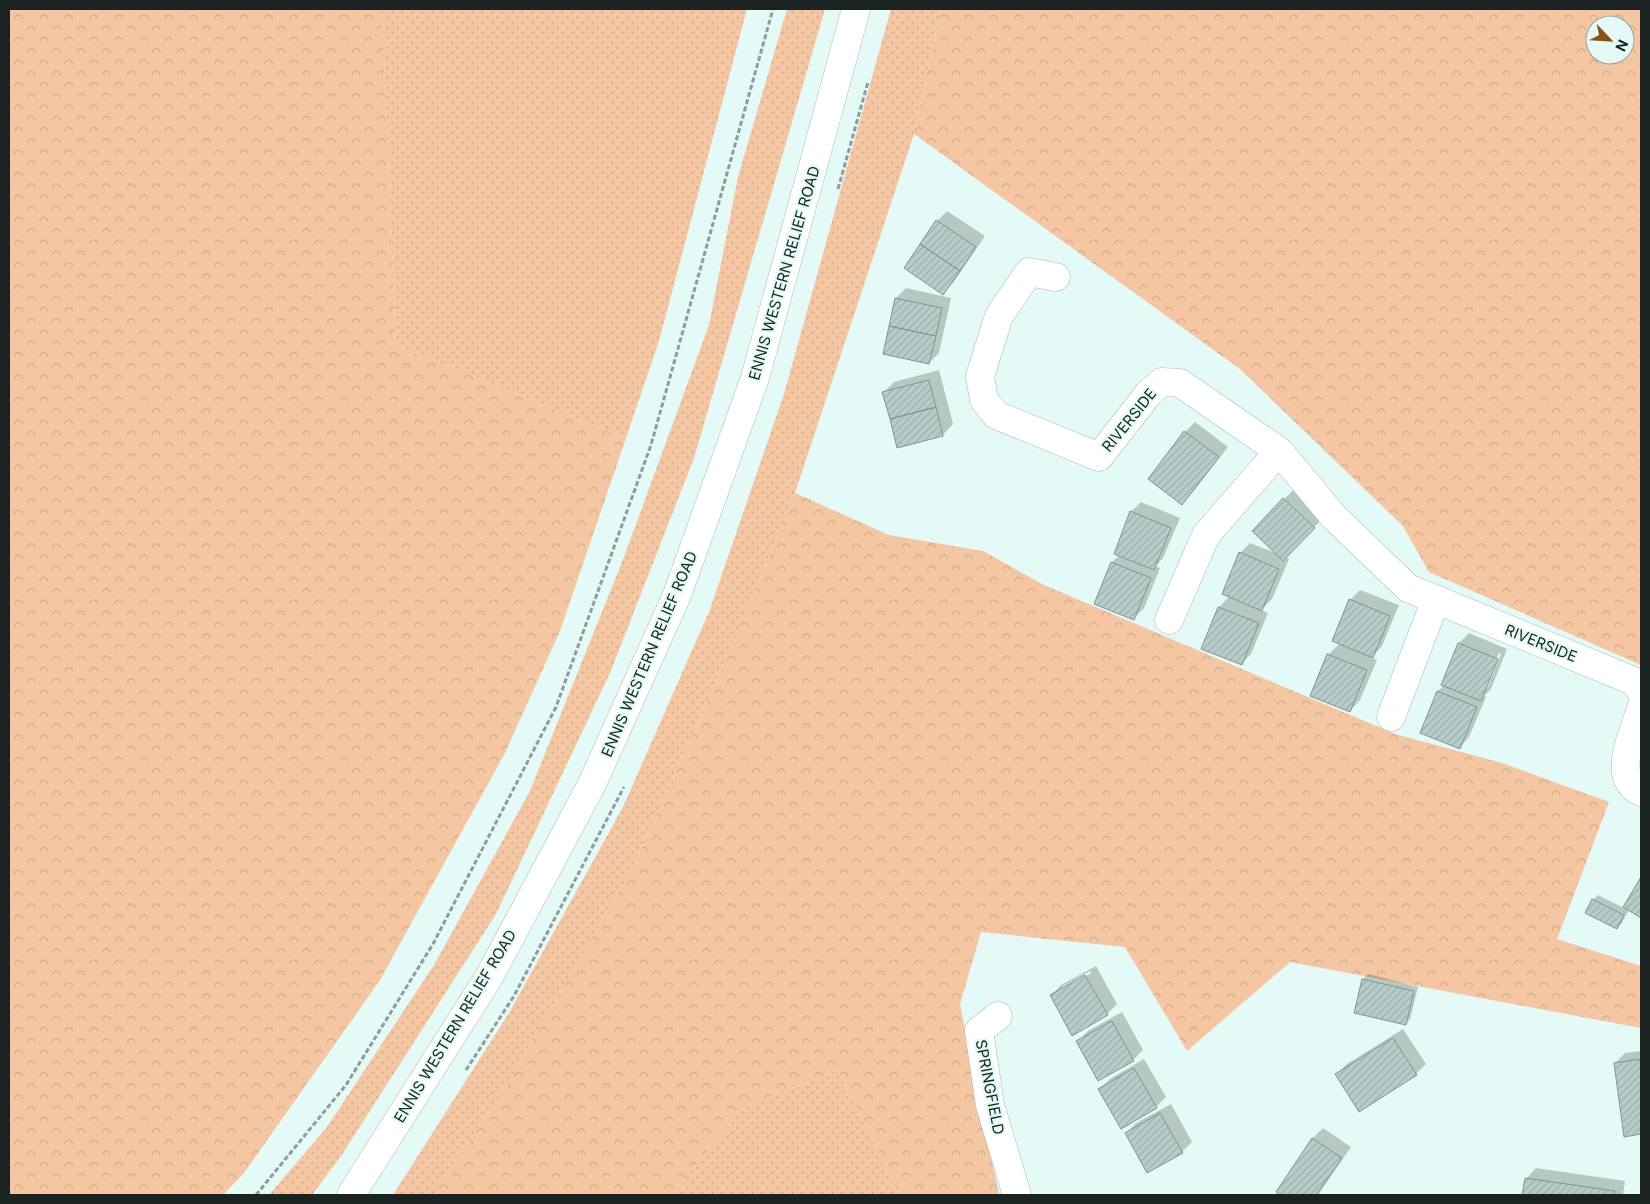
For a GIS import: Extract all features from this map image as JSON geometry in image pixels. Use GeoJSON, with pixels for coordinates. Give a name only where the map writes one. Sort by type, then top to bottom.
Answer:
{"type":"FeatureCollection","features":[{"type":"Feature","properties":{"kind":"street","name":"ENNIS WESTERN RELIEF ROAD"},"geometry":{"type":"LineString","coordinates":[[351,1195],[489,977],[592,784],[677,595],[755,378],[856,9]]}},
{"type":"Feature","properties":{"kind":"street","name":"RIVERSIDE"},"geometry":{"type":"LineString","coordinates":[[1056,277],[1029,272],[999,316],[980,376],[984,400],[996,416],[1099,457],[1149,392],[1162,382],[1180,383],[1279,451],[1334,517],[1408,588],[1636,682],[1641,692]]}},
{"type":"Feature","properties":{"kind":"street"},"geometry":{"type":"LineString","coordinates":[[1169,620],[1206,535],[1279,451]]}},
{"type":"Feature","properties":{"kind":"street"},"geometry":{"type":"LineString","coordinates":[[1391,717],[1436,599]]}},
{"type":"Feature","properties":{"kind":"street"},"geometry":{"type":"LineString","coordinates":[[1641,709],[1625,760],[1627,777],[1634,789],[1641,792]]}},
{"type":"Feature","properties":{"kind":"street","name":"SPRINGFIELD"},"geometry":{"type":"LineString","coordinates":[[998,1016],[979,1031],[990,1105],[1017,1195]]}},
{"type":"Feature","properties":{"kind":"path"},"geometry":{"type":"LineString","coordinates":[[256,1195],[346,1085],[433,944],[556,707],[651,445],[772,9]]}},
{"type":"Feature","properties":{"kind":"green space"},"geometry":{"type":"Polygon","coordinates":[[[9,9],[382,9],[396,345],[626,438],[560,631],[505,753],[380,980],[244,1173],[223,1195],[9,1195],[9,9]]]}},
{"type":"Feature","properties":{"kind":"green space"},"geometry":{"type":"Polygon","coordinates":[[[382,9],[747,9],[659,341],[626,438],[396,345],[382,9]]]}},
{"type":"Feature","properties":{"kind":"green space"},"geometry":{"type":"Polygon","coordinates":[[[787,9],[825,9],[694,458],[610,673],[496,914],[341,1156],[312,1195],[269,1195],[327,1127],[434,965],[530,791],[624,557],[709,325],[738,177],[787,9]]]}},
{"type":"Feature","properties":{"kind":"green space"},"geometry":{"type":"Polygon","coordinates":[[[891,9],[941,9],[914,134],[795,493],[725,661],[634,865],[506,1086],[433,1195],[393,1195],[509,1013],[623,807],[709,612],[784,394],[891,9]]]}},
{"type":"Feature","properties":{"kind":"green space"},"geometry":{"type":"Polygon","coordinates":[[[941,9],[1641,9],[1641,665],[1429,572],[1403,526],[1240,369],[914,134],[941,9]]]}},
{"type":"Feature","properties":{"kind":"green space"},"geometry":{"type":"Polygon","coordinates":[[[795,493],[889,535],[983,551],[1044,585],[1395,734],[1502,763],[1609,802],[1557,939],[1641,966],[1641,1028],[1290,962],[1187,1051],[1125,947],[981,932],[960,1004],[999,1195],[899,1195],[838,1070],[743,1108],[672,1195],[433,1195],[506,1086],[634,865],[725,661],[795,493]]]}},
{"type":"Feature","properties":{"kind":"green space"},"geometry":{"type":"Polygon","coordinates":[[[838,1070],[899,1195],[672,1195],[743,1108],[838,1070]]]}},
{"type":"Feature","properties":{"kind":"building"},"geometry":{"type":"Polygon","coordinates":[[[936,220],[976,247],[960,271],[920,244],[936,220]]]}},
{"type":"Feature","properties":{"kind":"building"},"geometry":{"type":"Polygon","coordinates":[[[920,244],[960,271],[943,295],[904,268],[920,244]]]}},
{"type":"Feature","properties":{"kind":"building"},"geometry":{"type":"Polygon","coordinates":[[[895,298],[942,308],[936,336],[889,326],[895,298]]]}},
{"type":"Feature","properties":{"kind":"building"},"geometry":{"type":"Polygon","coordinates":[[[889,326],[936,336],[929,364],[883,354],[889,326]]]}},
{"type":"Feature","properties":{"kind":"building"},"geometry":{"type":"Polygon","coordinates":[[[929,380],[936,407],[890,419],[882,392],[929,380]]]}},
{"type":"Feature","properties":{"kind":"building"},"geometry":{"type":"Polygon","coordinates":[[[936,407],[943,436],[897,448],[890,419],[936,407]]]}},
{"type":"Feature","properties":{"kind":"building"},"geometry":{"type":"Polygon","coordinates":[[[1184,431],[1219,457],[1182,505],[1148,479],[1184,431]]]}},
{"type":"Feature","properties":{"kind":"building"},"geometry":{"type":"Polygon","coordinates":[[[1283,498],[1315,528],[1283,561],[1252,531],[1283,498]]]}},
{"type":"Feature","properties":{"kind":"building"},"geometry":{"type":"Polygon","coordinates":[[[1130,511],[1171,528],[1154,570],[1114,554],[1130,511]]]}},
{"type":"Feature","properties":{"kind":"building"},"geometry":{"type":"Polygon","coordinates":[[[1239,552],[1279,569],[1262,611],[1222,594],[1239,552]]]}},
{"type":"Feature","properties":{"kind":"building"},"geometry":{"type":"Polygon","coordinates":[[[1111,562],[1151,578],[1134,620],[1094,604],[1111,562]]]}},
{"type":"Feature","properties":{"kind":"building"},"geometry":{"type":"Polygon","coordinates":[[[1349,599],[1390,616],[1373,658],[1332,641],[1349,599]]]}},
{"type":"Feature","properties":{"kind":"building"},"geometry":{"type":"Polygon","coordinates":[[[1218,607],[1259,623],[1242,665],[1201,649],[1218,607]]]}},
{"type":"Feature","properties":{"kind":"building"},"geometry":{"type":"Polygon","coordinates":[[[1458,643],[1498,659],[1481,701],[1441,685],[1458,643]]]}},
{"type":"Feature","properties":{"kind":"building"},"geometry":{"type":"Polygon","coordinates":[[[1327,654],[1367,670],[1350,712],[1310,696],[1327,654]]]}},
{"type":"Feature","properties":{"kind":"building"},"geometry":{"type":"Polygon","coordinates":[[[1437,691],[1477,707],[1460,749],[1420,733],[1437,691]]]}},
{"type":"Feature","properties":{"kind":"building"},"geometry":{"type":"Polygon","coordinates":[[[1641,877],[1641,918],[1623,907],[1641,877]]]}},
{"type":"Feature","properties":{"kind":"building"},"geometry":{"type":"Polygon","coordinates":[[[1592,899],[1624,915],[1617,929],[1585,913],[1592,899]]]}},
{"type":"Feature","properties":{"kind":"building"},"geometry":{"type":"Polygon","coordinates":[[[1085,975],[1108,1015],[1072,1036],[1050,995],[1085,975]]]}},
{"type":"Feature","properties":{"kind":"building"},"geometry":{"type":"Polygon","coordinates":[[[1362,979],[1414,991],[1406,1025],[1354,1013],[1362,979]]]}},
{"type":"Feature","properties":{"kind":"building"},"geometry":{"type":"Polygon","coordinates":[[[1112,1021],[1134,1061],[1098,1081],[1076,1041],[1112,1021]]]}},
{"type":"Feature","properties":{"kind":"building"},"geometry":{"type":"Polygon","coordinates":[[[1393,1038],[1417,1075],[1359,1112],[1335,1074],[1393,1038]]]}},
{"type":"Feature","properties":{"kind":"building"},"geometry":{"type":"Polygon","coordinates":[[[1641,1059],[1641,1134],[1624,1137],[1614,1063],[1641,1059]]]}},
{"type":"Feature","properties":{"kind":"building"},"geometry":{"type":"Polygon","coordinates":[[[1134,1068],[1157,1108],[1121,1129],[1098,1089],[1134,1068]]]}},
{"type":"Feature","properties":{"kind":"building"},"geometry":{"type":"Polygon","coordinates":[[[1160,1113],[1183,1153],[1147,1173],[1125,1133],[1160,1113]]]}},
{"type":"Feature","properties":{"kind":"building"},"geometry":{"type":"Polygon","coordinates":[[[1312,1138],[1342,1158],[1316,1195],[1281,1195],[1276,1192],[1312,1138]]]}},
{"type":"Feature","properties":{"kind":"building"},"geometry":{"type":"Polygon","coordinates":[[[1525,1178],[1615,1191],[1615,1195],[1522,1195],[1525,1178]]]}}]}
